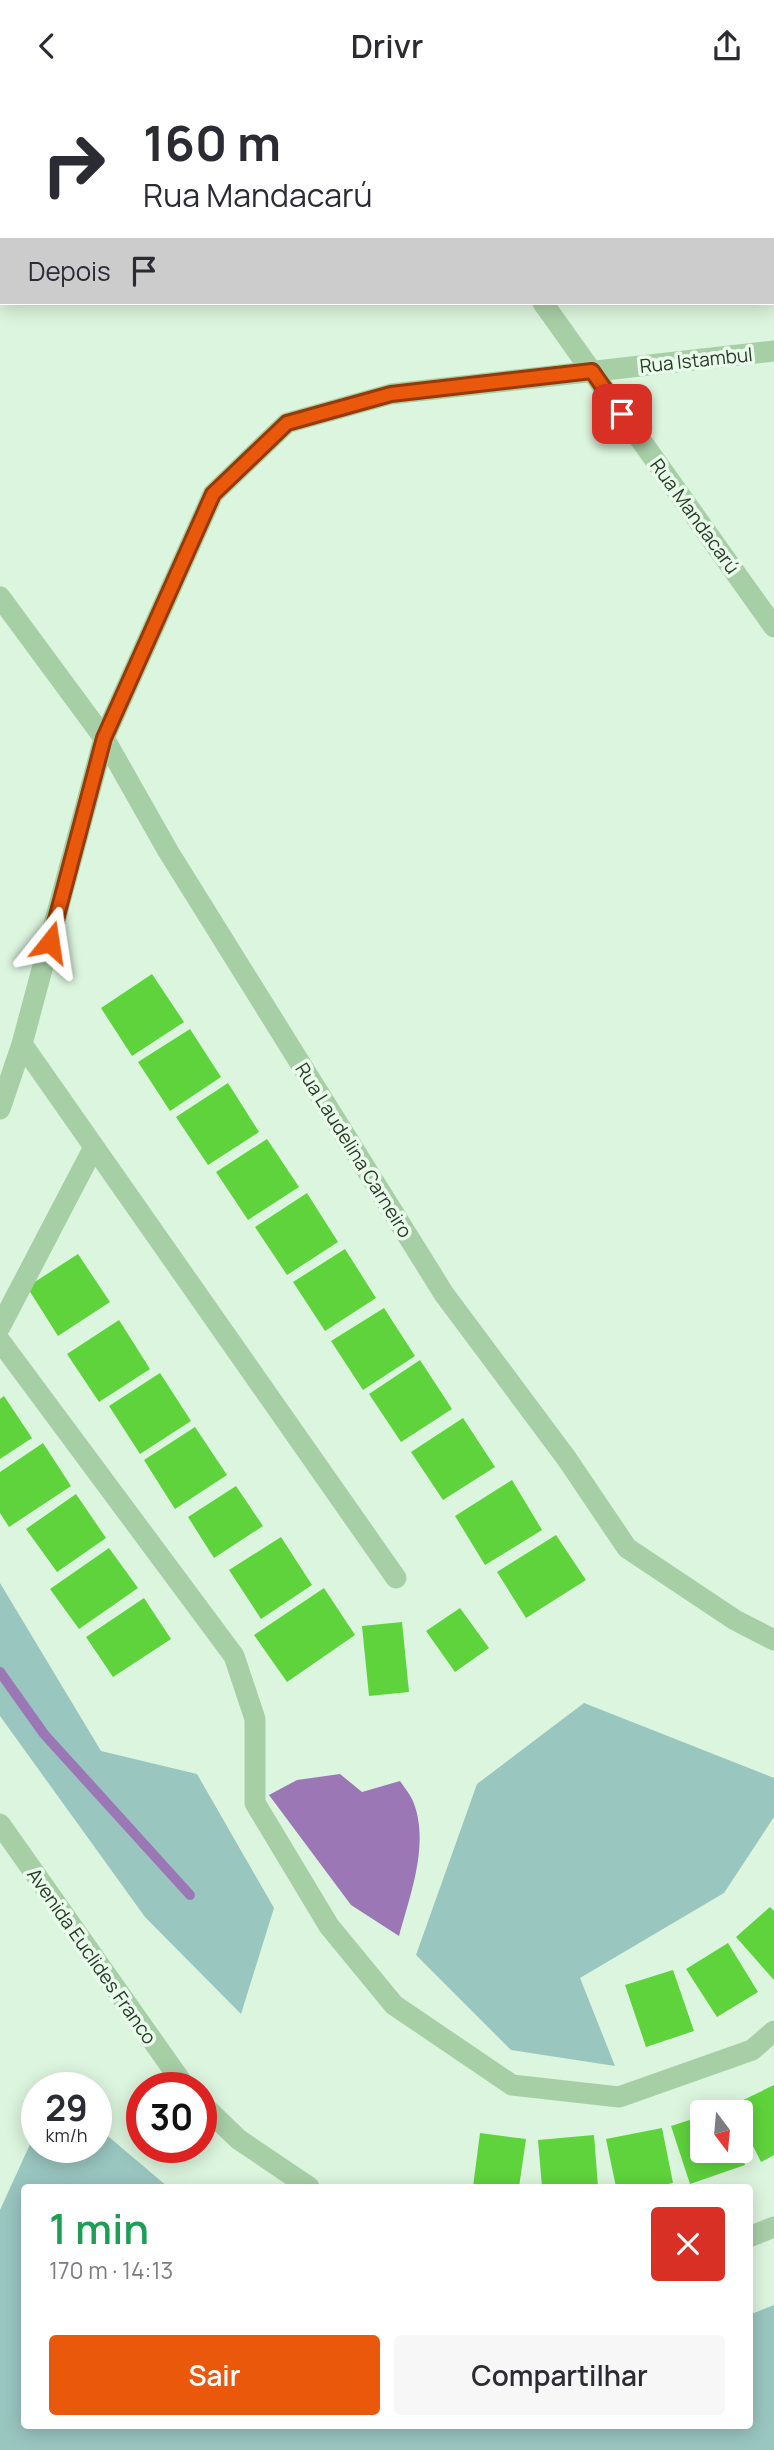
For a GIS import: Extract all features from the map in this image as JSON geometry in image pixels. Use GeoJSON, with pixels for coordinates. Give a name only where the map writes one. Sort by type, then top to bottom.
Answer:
{"type":"FeatureCollection","features":[{"type":"Feature","properties":{"kind":"street","name":"Rua Mandacarú"},"geometry":{"type":"LineString","coordinates":[[544,305],[774,627]]}},
{"type":"Feature","properties":{"kind":"street","name":"Rua Istambul"},"geometry":{"type":"LineString","coordinates":[[0,1109],[22,1044],[104,738],[213,494],[287,423],[391,394],[774,351]]}},
{"type":"Feature","properties":{"kind":"street","name":"Rua Laudelina Carneiro"},"geometry":{"type":"LineString","coordinates":[[0,597],[104,738],[168,851],[444,1294],[568,1459],[627,1548],[735,1619],[774,1640]]}},
{"type":"Feature","properties":{"kind":"street"},"geometry":{"type":"LineString","coordinates":[[22,1044],[396,1578]]}},
{"type":"Feature","properties":{"kind":"street"},"geometry":{"type":"LineString","coordinates":[[0,1327],[94,1147]]}},
{"type":"Feature","properties":{"kind":"street"},"geometry":{"type":"LineString","coordinates":[[0,1341],[234,1656],[255,1719],[255,1803],[329,1926],[394,2005],[512,2085],[619,2097],[752,2050],[774,2031]]}},
{"type":"Feature","properties":{"kind":"street","name":"Avenida Euclides Franco"},"geometry":{"type":"LineString","coordinates":[[0,1824],[175,2072]]}},
{"type":"Feature","properties":{"kind":"street"},"geometry":{"type":"LineString","coordinates":[[217,2119],[238,2139],[305,2184]]}},
{"type":"Feature","properties":{"kind":"street"},"geometry":{"type":"LineString","coordinates":[[753,2235],[774,2227]]}},
{"type":"Feature","properties":{"kind":"shaded area"},"geometry":{"type":"Polygon","coordinates":[[[0,1583],[101,1751],[197,1774],[274,1908],[241,2014],[145,1917],[0,1716],[0,1583]]]}},
{"type":"Feature","properties":{"kind":"shaded area"},"geometry":{"type":"Polygon","coordinates":[[[584,1703],[774,1778],[774,1817],[724,1893],[580,1978],[615,2066],[511,2050],[416,1955],[477,1784],[584,1703]]]}},
{"type":"Feature","properties":{"kind":"shaded area"},"geometry":{"type":"Polygon","coordinates":[[[340,1774],[362,1792],[400,1781],[412,1799],[420,1832],[419,1850],[413,1886],[399,1936],[351,1905],[269,1795],[297,1780],[340,1774]]]}},
{"type":"Feature","properties":{"kind":"shaded area"},"geometry":{"type":"Polygon","coordinates":[[[112,2140],[126,2151],[126,2163],[140,2163],[164,2184],[21,2184],[21,2429],[753,2429],[753,2313],[774,2305],[774,2450],[0,2450],[0,2210],[21,2163],[112,2163],[112,2140]]]}},
{"type":"Feature","properties":{"kind":"building"},"geometry":{"type":"Polygon","coordinates":[[[152,974],[184,1022],[132,1056],[101,1008],[152,974]]]}},
{"type":"Feature","properties":{"kind":"building"},"geometry":{"type":"Polygon","coordinates":[[[190,1029],[221,1077],[170,1111],[138,1062],[190,1029]]]}},
{"type":"Feature","properties":{"kind":"building"},"geometry":{"type":"Polygon","coordinates":[[[228,1083],[259,1132],[208,1165],[176,1117],[228,1083]]]}},
{"type":"Feature","properties":{"kind":"building"},"geometry":{"type":"Polygon","coordinates":[[[267,1139],[299,1187],[248,1220],[216,1172],[267,1139]]]}},
{"type":"Feature","properties":{"kind":"building"},"geometry":{"type":"Polygon","coordinates":[[[307,1193],[338,1242],[287,1275],[255,1227],[307,1193]]]}},
{"type":"Feature","properties":{"kind":"building"},"geometry":{"type":"Polygon","coordinates":[[[345,1249],[376,1298],[325,1331],[293,1282],[345,1249]]]}},
{"type":"Feature","properties":{"kind":"building"},"geometry":{"type":"Polygon","coordinates":[[[78,1254],[110,1302],[58,1336],[27,1287],[78,1254]]]}},
{"type":"Feature","properties":{"kind":"building"},"geometry":{"type":"Polygon","coordinates":[[[384,1308],[415,1356],[363,1390],[331,1341],[384,1308]]]}},
{"type":"Feature","properties":{"kind":"building"},"geometry":{"type":"Polygon","coordinates":[[[119,1320],[150,1369],[99,1402],[67,1354],[119,1320]]]}},
{"type":"Feature","properties":{"kind":"building"},"geometry":{"type":"Polygon","coordinates":[[[420,1360],[452,1409],[401,1442],[369,1394],[420,1360]]]}},
{"type":"Feature","properties":{"kind":"building"},"geometry":{"type":"Polygon","coordinates":[[[160,1373],[191,1421],[140,1454],[109,1406],[160,1373]]]}},
{"type":"Feature","properties":{"kind":"building"},"geometry":{"type":"Polygon","coordinates":[[[4,1396],[32,1438],[0,1459],[0,1399],[4,1396]]]}},
{"type":"Feature","properties":{"kind":"building"},"geometry":{"type":"Polygon","coordinates":[[[463,1418],[495,1467],[443,1500],[411,1452],[463,1418]]]}},
{"type":"Feature","properties":{"kind":"building"},"geometry":{"type":"Polygon","coordinates":[[[195,1427],[227,1475],[175,1509],[144,1460],[195,1427]]]}},
{"type":"Feature","properties":{"kind":"building"},"geometry":{"type":"Polygon","coordinates":[[[43,1443],[71,1486],[9,1527],[0,1513],[0,1472],[43,1443]]]}},
{"type":"Feature","properties":{"kind":"building"},"geometry":{"type":"Polygon","coordinates":[[[512,1480],[542,1530],[485,1565],[455,1516],[512,1480]]]}},
{"type":"Feature","properties":{"kind":"building"},"geometry":{"type":"Polygon","coordinates":[[[236,1486],[263,1526],[214,1558],[188,1517],[236,1486]]]}},
{"type":"Feature","properties":{"kind":"building"},"geometry":{"type":"Polygon","coordinates":[[[76,1494],[106,1538],[57,1572],[26,1529],[76,1494]]]}},
{"type":"Feature","properties":{"kind":"building"},"geometry":{"type":"Polygon","coordinates":[[[556,1535],[586,1580],[526,1618],[497,1572],[556,1535]]]}},
{"type":"Feature","properties":{"kind":"building"},"geometry":{"type":"Polygon","coordinates":[[[281,1537],[312,1585],[261,1619],[229,1570],[281,1537]]]}},
{"type":"Feature","properties":{"kind":"building"},"geometry":{"type":"Polygon","coordinates":[[[109,1548],[138,1588],[79,1629],[50,1589],[109,1548]]]}},
{"type":"Feature","properties":{"kind":"building"},"geometry":{"type":"Polygon","coordinates":[[[324,1588],[355,1635],[287,1682],[254,1635],[324,1588]]]}},
{"type":"Feature","properties":{"kind":"building"},"geometry":{"type":"Polygon","coordinates":[[[144,1598],[171,1639],[113,1677],[86,1637],[144,1598]]]}},
{"type":"Feature","properties":{"kind":"building"},"geometry":{"type":"Polygon","coordinates":[[[460,1608],[489,1648],[455,1672],[426,1631],[460,1608]]]}},
{"type":"Feature","properties":{"kind":"building"},"geometry":{"type":"Polygon","coordinates":[[[402,1622],[409,1692],[369,1696],[362,1626],[402,1622]]]}},
{"type":"Feature","properties":{"kind":"building"},"geometry":{"type":"Polygon","coordinates":[[[770,1907],[774,1911],[774,1980],[736,1937],[770,1907]]]}},
{"type":"Feature","properties":{"kind":"building"},"geometry":{"type":"Polygon","coordinates":[[[728,1943],[758,1992],[717,2017],[686,1969],[728,1943]]]}},
{"type":"Feature","properties":{"kind":"building"},"geometry":{"type":"Polygon","coordinates":[[[673,1970],[694,2031],[646,2047],[625,1985],[673,1970]]]}},
{"type":"Feature","properties":{"kind":"building"},"geometry":{"type":"Polygon","coordinates":[[[774,2085],[774,2155],[761,2162],[753,2146],[753,2100],[743,2100],[774,2085]]]}},
{"type":"Feature","properties":{"kind":"building"},"geometry":{"type":"Polygon","coordinates":[[[690,2120],[690,2163],[745,2165],[690,2184],[671,2126],[690,2120]]]}},
{"type":"Feature","properties":{"kind":"building"},"geometry":{"type":"Polygon","coordinates":[[[662,2128],[673,2183],[615,2184],[606,2139],[662,2128]]]}},
{"type":"Feature","properties":{"kind":"building"},"geometry":{"type":"Polygon","coordinates":[[[480,2133],[526,2139],[519,2184],[473,2184],[480,2133]]]}},
{"type":"Feature","properties":{"kind":"building"},"geometry":{"type":"Polygon","coordinates":[[[594,2135],[598,2184],[542,2184],[538,2140],[594,2135]]]}},
{"type":"Feature","properties":{"kind":"waterway"},"geometry":{"type":"LineString","coordinates":[[0,1672],[44,1734],[190,1895]]}},
{"type":"Feature","properties":{"kind":"route"},"geometry":{"type":"LineString","coordinates":[[50,942],[104,738],[213,494],[287,423],[391,394],[592,371],[622,414]]}}]}
